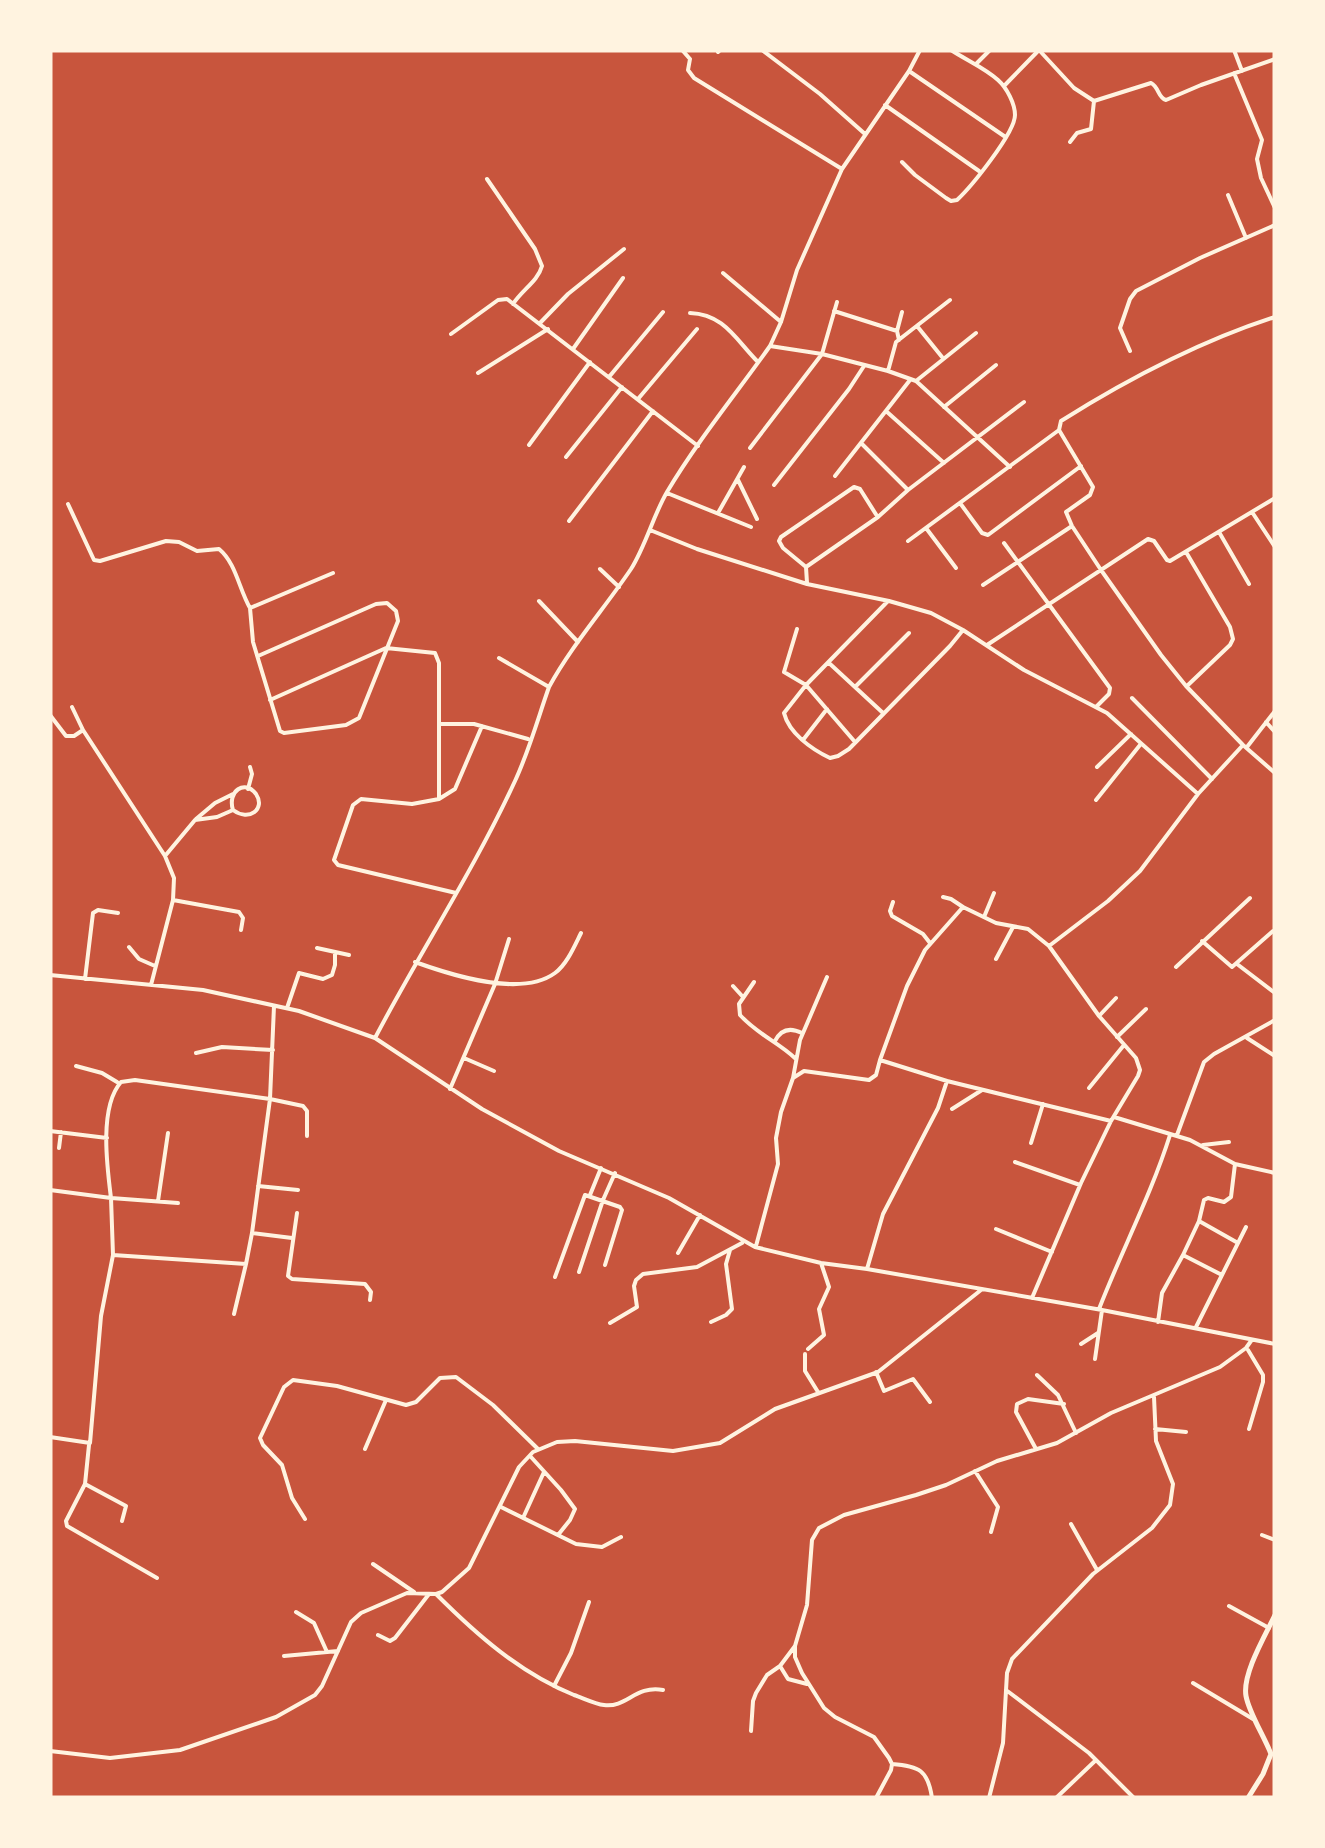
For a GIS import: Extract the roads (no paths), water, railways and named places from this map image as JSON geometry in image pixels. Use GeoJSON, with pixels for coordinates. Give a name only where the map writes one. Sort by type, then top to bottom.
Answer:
{"type":"FeatureCollection","features":[{"type":"Feature","properties":{"kind":"street"},"geometry":{"type":"LineString","coordinates":[[762,50],[864,134]]}},
{"type":"Feature","properties":{"kind":"street"},"geometry":{"type":"LineString","coordinates":[[375,1038],[515,781],[549,688],[638,557],[666,493],[770,346],[797,270],[842,169],[920,50]]}},
{"type":"Feature","properties":{"kind":"street"},"geometry":{"type":"LineString","coordinates":[[902,162],[951,202],[960,198],[981,172],[1014,124],[1015,113],[1004,86],[951,50]]}},
{"type":"Feature","properties":{"kind":"street"},"geometry":{"type":"LineString","coordinates":[[975,65],[990,50]]}},
{"type":"Feature","properties":{"kind":"street"},"geometry":{"type":"LineString","coordinates":[[1004,86],[1039,50],[1074,88],[1094,101]]}},
{"type":"Feature","properties":{"kind":"street"},"geometry":{"type":"LineString","coordinates":[[1234,50],[1242,71]]}},
{"type":"Feature","properties":{"kind":"street"},"geometry":{"type":"LineString","coordinates":[[683,52],[690,58],[688,70],[694,78],[842,169]]}},
{"type":"Feature","properties":{"kind":"street"},"geometry":{"type":"LineString","coordinates":[[1094,101],[1151,83],[1166,100],[1275,59]]}},
{"type":"Feature","properties":{"kind":"street"},"geometry":{"type":"LineString","coordinates":[[909,71],[1005,137]]}},
{"type":"Feature","properties":{"kind":"street"},"geometry":{"type":"LineString","coordinates":[[1234,73],[1262,140],[1256,159],[1275,208]]}},
{"type":"Feature","properties":{"kind":"street"},"geometry":{"type":"LineString","coordinates":[[1070,142],[1077,133],[1090,129],[1094,101]]}},
{"type":"Feature","properties":{"kind":"street"},"geometry":{"type":"LineString","coordinates":[[885,105],[981,172]]}},
{"type":"Feature","properties":{"kind":"street"},"geometry":{"type":"LineString","coordinates":[[487,178],[535,249],[542,266],[513,304]]}},
{"type":"Feature","properties":{"kind":"street"},"geometry":{"type":"LineString","coordinates":[[1228,194],[1246,238]]}},
{"type":"Feature","properties":{"kind":"street"},"geometry":{"type":"LineString","coordinates":[[1130,351],[1120,328],[1136,290],[1275,225]]}},
{"type":"Feature","properties":{"kind":"street"},"geometry":{"type":"LineString","coordinates":[[540,323],[568,294],[624,249]]}},
{"type":"Feature","properties":{"kind":"street"},"geometry":{"type":"LineString","coordinates":[[723,272],[780,322]]}},
{"type":"Feature","properties":{"kind":"street"},"geometry":{"type":"LineString","coordinates":[[573,349],[623,278]]}},
{"type":"Feature","properties":{"kind":"street"},"geometry":{"type":"LineString","coordinates":[[451,334],[501,298],[507,298],[698,446]]}},
{"type":"Feature","properties":{"kind":"street"},"geometry":{"type":"LineString","coordinates":[[888,371],[899,340],[950,300]]}},
{"type":"Feature","properties":{"kind":"street"},"geometry":{"type":"LineString","coordinates":[[750,448],[822,354],[837,302]]}},
{"type":"Feature","properties":{"kind":"street"},"geometry":{"type":"LineString","coordinates":[[834,311],[897,331]]}},
{"type":"Feature","properties":{"kind":"street"},"geometry":{"type":"LineString","coordinates":[[609,377],[663,312]]}},
{"type":"Feature","properties":{"kind":"street"},"geometry":{"type":"LineString","coordinates":[[899,340],[902,312]]}},
{"type":"Feature","properties":{"kind":"street"},"geometry":{"type":"LineString","coordinates":[[690,313],[707,314],[723,324],[758,362]]}},
{"type":"Feature","properties":{"kind":"street"},"geometry":{"type":"LineString","coordinates":[[1275,317],[1221,335],[1094,400],[1060,421],[1059,430],[1093,490],[1067,510],[1072,526],[1160,655],[1186,686],[1275,772]]}},
{"type":"Feature","properties":{"kind":"street"},"geometry":{"type":"LineString","coordinates":[[916,326],[943,358]]}},
{"type":"Feature","properties":{"kind":"street"},"geometry":{"type":"LineString","coordinates":[[638,399],[697,329]]}},
{"type":"Feature","properties":{"kind":"street"},"geometry":{"type":"LineString","coordinates":[[478,374],[548,330]]}},
{"type":"Feature","properties":{"kind":"street"},"geometry":{"type":"LineString","coordinates":[[835,476],[913,380],[976,333]]}},
{"type":"Feature","properties":{"kind":"street"},"geometry":{"type":"LineString","coordinates":[[770,346],[822,354],[913,380],[1010,467]]}},
{"type":"Feature","properties":{"kind":"street"},"geometry":{"type":"LineString","coordinates":[[528,445],[590,362]]}},
{"type":"Feature","properties":{"kind":"street"},"geometry":{"type":"LineString","coordinates":[[944,406],[996,364]]}},
{"type":"Feature","properties":{"kind":"street"},"geometry":{"type":"LineString","coordinates":[[774,484],[864,366]]}},
{"type":"Feature","properties":{"kind":"street"},"geometry":{"type":"LineString","coordinates":[[566,458],[622,388]]}},
{"type":"Feature","properties":{"kind":"street"},"geometry":{"type":"LineString","coordinates":[[806,567],[878,517],[1024,402]]}},
{"type":"Feature","properties":{"kind":"street"},"geometry":{"type":"LineString","coordinates":[[886,410],[944,463]]}},
{"type":"Feature","properties":{"kind":"street"},"geometry":{"type":"LineString","coordinates":[[569,521],[653,411]]}},
{"type":"Feature","properties":{"kind":"street"},"geometry":{"type":"LineString","coordinates":[[908,540],[1059,430]]}},
{"type":"Feature","properties":{"kind":"street"},"geometry":{"type":"LineString","coordinates":[[861,442],[908,490]]}},
{"type":"Feature","properties":{"kind":"street"},"geometry":{"type":"LineString","coordinates":[[959,502],[982,534],[988,535],[1081,466]]}},
{"type":"Feature","properties":{"kind":"street"},"geometry":{"type":"LineString","coordinates":[[718,513],[744,467]]}},
{"type":"Feature","properties":{"kind":"street"},"geometry":{"type":"LineString","coordinates":[[738,480],[757,519]]}},
{"type":"Feature","properties":{"kind":"street"},"geometry":{"type":"LineString","coordinates":[[807,584],[806,567],[783,548],[780,537],[854,486],[878,517]]}},
{"type":"Feature","properties":{"kind":"street"},"geometry":{"type":"LineString","coordinates":[[666,493],[750,527]]}},
{"type":"Feature","properties":{"kind":"street"},"geometry":{"type":"LineString","coordinates":[[986,645],[1150,538],[1168,560],[1274,501]]}},
{"type":"Feature","properties":{"kind":"street"},"geometry":{"type":"LineString","coordinates":[[68,504],[94,560],[166,541],[180,542],[197,551],[219,549],[225,555],[250,608],[252,636],[278,728],[282,732],[351,724],[362,713],[398,616],[382,602],[258,656]]}},
{"type":"Feature","properties":{"kind":"street"},"geometry":{"type":"LineString","coordinates":[[1252,512],[1275,547]]}},
{"type":"Feature","properties":{"kind":"street"},"geometry":{"type":"LineString","coordinates":[[983,585],[1072,526]]}},
{"type":"Feature","properties":{"kind":"street"},"geometry":{"type":"LineString","coordinates":[[926,528],[956,568]]}},
{"type":"Feature","properties":{"kind":"street"},"geometry":{"type":"LineString","coordinates":[[650,530],[807,584],[931,613],[1024,670],[1096,706],[1198,794]]}},
{"type":"Feature","properties":{"kind":"street"},"geometry":{"type":"LineString","coordinates":[[1219,532],[1249,584]]}},
{"type":"Feature","properties":{"kind":"street"},"geometry":{"type":"LineString","coordinates":[[1004,543],[1110,688],[1096,706]]}},
{"type":"Feature","properties":{"kind":"street"},"geometry":{"type":"LineString","coordinates":[[1186,552],[1234,639],[1186,686]]}},
{"type":"Feature","properties":{"kind":"street"},"geometry":{"type":"LineString","coordinates":[[600,569],[619,587]]}},
{"type":"Feature","properties":{"kind":"street"},"geometry":{"type":"LineString","coordinates":[[250,608],[333,573]]}},
{"type":"Feature","properties":{"kind":"street"},"geometry":{"type":"LineString","coordinates":[[888,600],[784,713],[788,726],[830,758],[842,754],[855,742],[962,630]]}},
{"type":"Feature","properties":{"kind":"street"},"geometry":{"type":"LineString","coordinates":[[538,601],[578,642]]}},
{"type":"Feature","properties":{"kind":"street"},"geometry":{"type":"LineString","coordinates":[[797,629],[784,672],[806,685],[855,742]]}},
{"type":"Feature","properties":{"kind":"street"},"geometry":{"type":"LineString","coordinates":[[856,686],[909,633]]}},
{"type":"Feature","properties":{"kind":"street"},"geometry":{"type":"LineString","coordinates":[[270,700],[386,648],[426,650],[438,656],[439,799]]}},
{"type":"Feature","properties":{"kind":"street"},"geometry":{"type":"LineString","coordinates":[[498,658],[549,688]]}},
{"type":"Feature","properties":{"kind":"street"},"geometry":{"type":"LineString","coordinates":[[829,662],[883,713]]}},
{"type":"Feature","properties":{"kind":"street"},"geometry":{"type":"LineString","coordinates":[[1132,698],[1212,779]]}},
{"type":"Feature","properties":{"kind":"street"},"geometry":{"type":"LineString","coordinates":[[72,707],[174,878],[174,900],[152,985]]}},
{"type":"Feature","properties":{"kind":"street"},"geometry":{"type":"LineString","coordinates":[[803,740],[826,708]]}},
{"type":"Feature","properties":{"kind":"street"},"geometry":{"type":"LineString","coordinates":[[1050,946],[1108,901],[1140,870],[1198,794],[1275,711]]}},
{"type":"Feature","properties":{"kind":"street"},"geometry":{"type":"LineString","coordinates":[[50,716],[66,736],[83,730]]}},
{"type":"Feature","properties":{"kind":"street"},"geometry":{"type":"LineString","coordinates":[[1266,722],[1275,732]]}},
{"type":"Feature","properties":{"kind":"street"},"geometry":{"type":"LineString","coordinates":[[440,724],[466,723],[530,739]]}},
{"type":"Feature","properties":{"kind":"street"},"geometry":{"type":"LineString","coordinates":[[456,893],[334,860],[356,802],[367,798],[412,804],[439,799],[455,789],[482,726]]}},
{"type":"Feature","properties":{"kind":"street"},"geometry":{"type":"LineString","coordinates":[[1097,768],[1131,734]]}},
{"type":"Feature","properties":{"kind":"street"},"geometry":{"type":"LineString","coordinates":[[1096,800],[1140,745]]}},
{"type":"Feature","properties":{"kind":"street"},"geometry":{"type":"LineString","coordinates":[[248,788],[252,782],[250,767]]}},
{"type":"Feature","properties":{"kind":"street"},"geometry":{"type":"LineString","coordinates":[[164,856],[215,803],[240,789],[248,788],[256,794],[256,810],[249,816],[240,816],[230,802],[233,794]]}},
{"type":"Feature","properties":{"kind":"street"},"geometry":{"type":"LineString","coordinates":[[196,820],[233,810]]}},
{"type":"Feature","properties":{"kind":"street"},"geometry":{"type":"LineString","coordinates":[[984,917],[994,893]]}},
{"type":"Feature","properties":{"kind":"street"},"geometry":{"type":"LineString","coordinates":[[943,898],[984,917],[1028,929],[1050,946],[1098,1016],[1136,1058],[1140,1070],[1080,1186],[1032,1298]]}},
{"type":"Feature","properties":{"kind":"street"},"geometry":{"type":"LineString","coordinates":[[1176,967],[1250,898]]}},
{"type":"Feature","properties":{"kind":"street"},"geometry":{"type":"LineString","coordinates":[[174,900],[239,912],[243,918],[241,930]]}},
{"type":"Feature","properties":{"kind":"street"},"geometry":{"type":"LineString","coordinates":[[893,902],[892,916],[930,943]]}},
{"type":"Feature","properties":{"kind":"street"},"geometry":{"type":"LineString","coordinates":[[793,1078],[809,1070],[869,1080],[876,1075],[907,986],[930,943],[963,907]]}},
{"type":"Feature","properties":{"kind":"street"},"geometry":{"type":"LineString","coordinates":[[85,979],[92,913],[118,913]]}},
{"type":"Feature","properties":{"kind":"street"},"geometry":{"type":"LineString","coordinates":[[996,959],[1013,927]]}},
{"type":"Feature","properties":{"kind":"street"},"geometry":{"type":"LineString","coordinates":[[1202,941],[1230,967],[1273,931]]}},
{"type":"Feature","properties":{"kind":"street"},"geometry":{"type":"LineString","coordinates":[[416,962],[494,984],[532,982],[554,975],[581,933]]}},
{"type":"Feature","properties":{"kind":"street"},"geometry":{"type":"LineString","coordinates":[[450,1089],[509,939]]}},
{"type":"Feature","properties":{"kind":"street"},"geometry":{"type":"LineString","coordinates":[[129,947],[139,959],[155,966]]}},
{"type":"Feature","properties":{"kind":"street"},"geometry":{"type":"LineString","coordinates":[[317,948],[349,955]]}},
{"type":"Feature","properties":{"kind":"street"},"geometry":{"type":"LineString","coordinates":[[286,1009],[301,973],[329,978],[334,970],[334,952]]}},
{"type":"Feature","properties":{"kind":"street"},"geometry":{"type":"LineString","coordinates":[[1237,964],[1275,993]]}},
{"type":"Feature","properties":{"kind":"street"},"geometry":{"type":"LineString","coordinates":[[50,974],[203,990],[300,1011],[375,1038],[450,1089],[559,1151],[615,1173],[700,1215],[755,1248],[821,1264],[1101,1310],[1275,1344]]}},
{"type":"Feature","properties":{"kind":"street"},"geometry":{"type":"LineString","coordinates":[[755,1248],[778,1164],[776,1138],[781,1112],[802,1033],[826,978]]}},
{"type":"Feature","properties":{"kind":"street"},"geometry":{"type":"LineString","coordinates":[[754,982],[738,1008],[740,1015],[759,1034],[796,1059]]}},
{"type":"Feature","properties":{"kind":"street"},"geometry":{"type":"LineString","coordinates":[[733,986],[743,998]]}},
{"type":"Feature","properties":{"kind":"street"},"geometry":{"type":"LineString","coordinates":[[1098,1016],[1116,998]]}},
{"type":"Feature","properties":{"kind":"street"},"geometry":{"type":"LineString","coordinates":[[234,1314],[252,1233],[270,1098],[274,1006]]}},
{"type":"Feature","properties":{"kind":"street"},"geometry":{"type":"LineString","coordinates":[[1117,1037],[1146,1009]]}},
{"type":"Feature","properties":{"kind":"street"},"geometry":{"type":"LineString","coordinates":[[1095,1359],[1101,1310],[1122,1251],[1204,1062],[1275,1020]]}},
{"type":"Feature","properties":{"kind":"street"},"geometry":{"type":"LineString","coordinates":[[774,1042],[783,1031],[802,1033]]}},
{"type":"Feature","properties":{"kind":"street"},"geometry":{"type":"LineString","coordinates":[[1246,1038],[1275,1056]]}},
{"type":"Feature","properties":{"kind":"street"},"geometry":{"type":"LineString","coordinates":[[1089,1088],[1124,1046]]}},
{"type":"Feature","properties":{"kind":"street"},"geometry":{"type":"LineString","coordinates":[[196,1054],[222,1047],[273,1050]]}},
{"type":"Feature","properties":{"kind":"street"},"geometry":{"type":"LineString","coordinates":[[464,1058],[494,1071]]}},
{"type":"Feature","properties":{"kind":"street"},"geometry":{"type":"LineString","coordinates":[[880,1060],[1173,1136],[1203,1145],[1236,1164],[1275,1173]]}},
{"type":"Feature","properties":{"kind":"street"},"geometry":{"type":"LineString","coordinates":[[76,1066],[102,1073],[119,1084]]}},
{"type":"Feature","properties":{"kind":"street"},"geometry":{"type":"LineString","coordinates":[[158,1578],[67,1526],[66,1521],[85,1484],[101,1316],[113,1255],[106,1138],[115,1090],[124,1080],[135,1080],[270,1098],[305,1107],[306,1136]]}},
{"type":"Feature","properties":{"kind":"street"},"geometry":{"type":"LineString","coordinates":[[867,1269],[882,1214],[938,1108],[947,1080]]}},
{"type":"Feature","properties":{"kind":"street"},"geometry":{"type":"LineString","coordinates":[[952,1109],[984,1089]]}},
{"type":"Feature","properties":{"kind":"street"},"geometry":{"type":"LineString","coordinates":[[1031,1143],[1044,1104]]}},
{"type":"Feature","properties":{"kind":"street"},"geometry":{"type":"LineString","coordinates":[[50,1131],[106,1138]]}},
{"type":"Feature","properties":{"kind":"street"},"geometry":{"type":"LineString","coordinates":[[59,1148],[61,1132]]}},
{"type":"Feature","properties":{"kind":"street"},"geometry":{"type":"LineString","coordinates":[[158,1201],[168,1133]]}},
{"type":"Feature","properties":{"kind":"street"},"geometry":{"type":"LineString","coordinates":[[1203,1145],[1229,1142]]}},
{"type":"Feature","properties":{"kind":"street"},"geometry":{"type":"LineString","coordinates":[[1015,1162],[1080,1186]]}},
{"type":"Feature","properties":{"kind":"street"},"geometry":{"type":"LineString","coordinates":[[1158,1322],[1162,1293],[1199,1221],[1204,1200],[1230,1199],[1236,1164]]}},
{"type":"Feature","properties":{"kind":"street"},"geometry":{"type":"LineString","coordinates":[[590,1195],[601,1168]]}},
{"type":"Feature","properties":{"kind":"street"},"geometry":{"type":"LineString","coordinates":[[579,1272],[615,1173]]}},
{"type":"Feature","properties":{"kind":"street"},"geometry":{"type":"LineString","coordinates":[[258,1186],[298,1190]]}},
{"type":"Feature","properties":{"kind":"street"},"geometry":{"type":"LineString","coordinates":[[50,1190],[178,1203]]}},
{"type":"Feature","properties":{"kind":"street"},"geometry":{"type":"LineString","coordinates":[[555,1278],[585,1195],[622,1210],[605,1266]]}},
{"type":"Feature","properties":{"kind":"street"},"geometry":{"type":"LineString","coordinates":[[297,1213],[286,1272],[289,1278],[365,1284],[371,1292],[370,1300]]}},
{"type":"Feature","properties":{"kind":"street"},"geometry":{"type":"LineString","coordinates":[[678,1253],[700,1215]]}},
{"type":"Feature","properties":{"kind":"street"},"geometry":{"type":"LineString","coordinates":[[1199,1221],[1238,1244]]}},
{"type":"Feature","properties":{"kind":"street"},"geometry":{"type":"LineString","coordinates":[[1196,1329],[1246,1227]]}},
{"type":"Feature","properties":{"kind":"street"},"geometry":{"type":"LineString","coordinates":[[996,1229],[1052,1252]]}},
{"type":"Feature","properties":{"kind":"street"},"geometry":{"type":"LineString","coordinates":[[252,1233],[292,1238]]}},
{"type":"Feature","properties":{"kind":"street"},"geometry":{"type":"LineString","coordinates":[[610,1323],[637,1307],[634,1286],[643,1274],[697,1267],[743,1242]]}},
{"type":"Feature","properties":{"kind":"street"},"geometry":{"type":"LineString","coordinates":[[711,1322],[732,1309],[726,1264],[730,1250]]}},
{"type":"Feature","properties":{"kind":"street"},"geometry":{"type":"LineString","coordinates":[[113,1255],[246,1264]]}},
{"type":"Feature","properties":{"kind":"street"},"geometry":{"type":"LineString","coordinates":[[1182,1255],[1222,1275]]}},
{"type":"Feature","properties":{"kind":"street"},"geometry":{"type":"LineString","coordinates":[[818,1392],[805,1371],[806,1352],[824,1334],[819,1309],[829,1287],[821,1264]]}},
{"type":"Feature","properties":{"kind":"street"},"geometry":{"type":"LineString","coordinates":[[50,1751],[110,1758],[180,1750],[276,1717],[322,1686],[357,1616],[398,1596],[414,1592],[436,1594],[469,1568],[520,1467],[538,1449],[574,1441],[673,1451],[706,1447],[732,1437],[775,1409],[889,1365],[982,1290]]}},
{"type":"Feature","properties":{"kind":"street"},"geometry":{"type":"LineString","coordinates":[[1080,1344],[1099,1333]]}},
{"type":"Feature","properties":{"kind":"street"},"geometry":{"type":"LineString","coordinates":[[751,1730],[756,1694],[767,1675],[780,1666],[795,1646],[806,1606],[812,1540],[826,1523],[916,1495],[996,1460],[1057,1443],[1111,1412],[1220,1367],[1252,1340]]}},
{"type":"Feature","properties":{"kind":"street"},"geometry":{"type":"LineString","coordinates":[[1246,1348],[1264,1382],[1249,1428]]}},
{"type":"Feature","properties":{"kind":"street"},"geometry":{"type":"LineString","coordinates":[[876,1372],[884,1392],[913,1379],[930,1402]]}},
{"type":"Feature","properties":{"kind":"street"},"geometry":{"type":"LineString","coordinates":[[1037,1376],[1058,1394],[1076,1433]]}},
{"type":"Feature","properties":{"kind":"street"},"geometry":{"type":"LineString","coordinates":[[305,1519],[292,1498],[282,1465],[260,1438],[284,1386],[293,1380],[411,1404],[440,1378],[456,1377],[494,1406],[538,1449]]}},
{"type":"Feature","properties":{"kind":"street"},"geometry":{"type":"LineString","coordinates":[[989,1798],[1003,1744],[1012,1659],[1098,1570],[1152,1528],[1173,1499],[1173,1484],[1155,1429],[1154,1396]]}},
{"type":"Feature","properties":{"kind":"street"},"geometry":{"type":"LineString","coordinates":[[1036,1449],[1016,1412],[1016,1404],[1028,1399],[1064,1404]]}},
{"type":"Feature","properties":{"kind":"street"},"geometry":{"type":"LineString","coordinates":[[365,1448],[386,1400]]}},
{"type":"Feature","properties":{"kind":"street"},"geometry":{"type":"LineString","coordinates":[[1155,1429],[1186,1432]]}},
{"type":"Feature","properties":{"kind":"street"},"geometry":{"type":"LineString","coordinates":[[50,1437],[90,1444]]}},
{"type":"Feature","properties":{"kind":"street"},"geometry":{"type":"LineString","coordinates":[[529,1455],[575,1509],[558,1535]]}},
{"type":"Feature","properties":{"kind":"street"},"geometry":{"type":"LineString","coordinates":[[975,1471],[998,1507],[991,1532]]}},
{"type":"Feature","properties":{"kind":"street"},"geometry":{"type":"LineString","coordinates":[[522,1518],[544,1472]]}},
{"type":"Feature","properties":{"kind":"street"},"geometry":{"type":"LineString","coordinates":[[85,1484],[126,1506],[122,1521]]}},
{"type":"Feature","properties":{"kind":"street"},"geometry":{"type":"LineString","coordinates":[[501,1507],[576,1544],[602,1547],[621,1537]]}},
{"type":"Feature","properties":{"kind":"street"},"geometry":{"type":"LineString","coordinates":[[1072,1524],[1098,1570]]}},
{"type":"Feature","properties":{"kind":"street"},"geometry":{"type":"LineString","coordinates":[[1262,1534],[1275,1540]]}},
{"type":"Feature","properties":{"kind":"street"},"geometry":{"type":"LineString","coordinates":[[373,1564],[414,1592]]}},
{"type":"Feature","properties":{"kind":"street"},"geometry":{"type":"LineString","coordinates":[[378,1635],[390,1641],[395,1638],[429,1594]]}},
{"type":"Feature","properties":{"kind":"street"},"geometry":{"type":"LineString","coordinates":[[436,1594],[517,1665],[554,1686],[604,1705],[618,1703],[648,1688],[663,1690]]}},
{"type":"Feature","properties":{"kind":"street"},"geometry":{"type":"LineString","coordinates":[[554,1686],[589,1602]]}},
{"type":"Feature","properties":{"kind":"street"},"geometry":{"type":"LineString","coordinates":[[1229,1606],[1269,1628]]}},
{"type":"Feature","properties":{"kind":"street"},"geometry":{"type":"LineString","coordinates":[[296,1612],[310,1618],[318,1628],[327,1652]]}},
{"type":"Feature","properties":{"kind":"street"},"geometry":{"type":"LineString","coordinates":[[1248,1798],[1273,1756],[1248,1702],[1246,1687],[1275,1615]]}},
{"type":"Feature","properties":{"kind":"street"},"geometry":{"type":"LineString","coordinates":[[795,1646],[798,1665],[824,1708],[874,1738],[892,1764],[919,1769],[928,1780],[932,1798]]}},
{"type":"Feature","properties":{"kind":"street"},"geometry":{"type":"LineString","coordinates":[[284,1656],[338,1651]]}},
{"type":"Feature","properties":{"kind":"street"},"geometry":{"type":"LineString","coordinates":[[780,1666],[788,1679],[809,1684]]}},
{"type":"Feature","properties":{"kind":"street"},"geometry":{"type":"LineString","coordinates":[[1193,1684],[1257,1722]]}},
{"type":"Feature","properties":{"kind":"street"},"geometry":{"type":"LineString","coordinates":[[1006,1690],[1097,1760],[1134,1798]]}},
{"type":"Feature","properties":{"kind":"street"},"geometry":{"type":"LineString","coordinates":[[1056,1798],[1097,1760]]}},
{"type":"Feature","properties":{"kind":"street"},"geometry":{"type":"LineString","coordinates":[[876,1798],[892,1764]]}}]}
